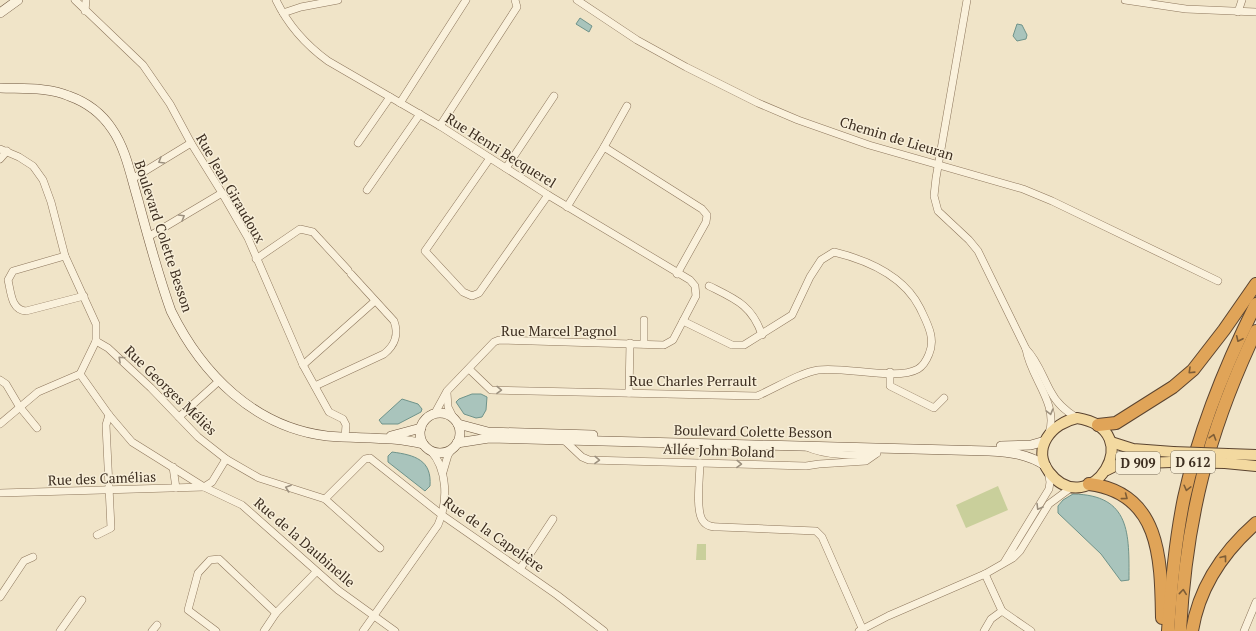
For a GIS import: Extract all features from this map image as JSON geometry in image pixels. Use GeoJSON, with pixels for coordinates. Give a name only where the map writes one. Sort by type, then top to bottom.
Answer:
{"type":"FeatureCollection","features":[{"type":"Feature","properties":{"kind":"highway"},"geometry":{"type":"LineString","coordinates":[[1098,425],[1116,423],[1173,388],[1193,370],[1224,330],[1256,284]]}},
{"type":"Feature","properties":{"kind":"highway","name":"D 612"},"geometry":{"type":"LineString","coordinates":[[1168,631],[1177,539],[1184,499],[1196,452],[1222,377],[1256,304]]}},
{"type":"Feature","properties":{"kind":"highway","name":"D 612"},"geometry":{"type":"LineString","coordinates":[[1180,631],[1185,566],[1196,499],[1214,432],[1233,383],[1256,331]]}},
{"type":"Feature","properties":{"kind":"highway"},"geometry":{"type":"LineString","coordinates":[[1089,484],[1105,486],[1123,494],[1139,509],[1150,526],[1155,540],[1159,570],[1162,631]]}},
{"type":"Feature","properties":{"kind":"highway"},"geometry":{"type":"LineString","coordinates":[[1192,631],[1199,601],[1211,574],[1236,541],[1256,523]]}},
{"type":"Feature","properties":{"kind":"main road"},"geometry":{"type":"LineString","coordinates":[[0,13],[18,0]]}},
{"type":"Feature","properties":{"kind":"main road","name":"Boulevard Colette Besson"},"geometry":{"type":"LineString","coordinates":[[0,88],[49,91],[68,95],[85,104],[101,116],[111,128],[119,141],[132,179],[163,289],[174,317],[194,351],[219,381],[238,399],[255,410],[292,429],[310,433],[345,437],[384,437],[427,447]]}},
{"type":"Feature","properties":{"kind":"main road"},"geometry":{"type":"LineString","coordinates":[[435,413],[446,414],[456,422],[460,431],[455,446],[442,453],[427,447],[421,439],[421,428],[426,419],[435,413]]}},
{"type":"Feature","properties":{"kind":"main road"},"geometry":{"type":"LineString","coordinates":[[1077,418],[1088,420],[1098,425],[1111,442],[1112,454],[1107,470],[1089,484],[1079,487],[1062,483],[1047,468],[1043,457],[1047,437],[1057,426],[1066,420],[1077,418]]}},
{"type":"Feature","properties":{"kind":"main road","name":"Boulevard Colette Besson"},"geometry":{"type":"LineString","coordinates":[[456,422],[488,432],[805,441],[1015,446],[1031,445],[1047,437]]}},
{"type":"Feature","properties":{"kind":"main road","name":"Boulevard Colette Besson"},"geometry":{"type":"LineString","coordinates":[[384,437],[421,428]]}},
{"type":"Feature","properties":{"kind":"main road","name":"Boulevard Colette Besson"},"geometry":{"type":"LineString","coordinates":[[455,446],[489,438],[1015,453],[1038,460],[1047,468]]}},
{"type":"Feature","properties":{"kind":"main road","name":"D 909"},"geometry":{"type":"LineString","coordinates":[[1111,442],[1133,449],[1172,457]]}},
{"type":"Feature","properties":{"kind":"main road","name":"D 909"},"geometry":{"type":"LineString","coordinates":[[1107,470],[1119,464],[1172,457],[1226,458],[1256,455]]}},
{"type":"Feature","properties":{"kind":"main road","name":"D 909"},"geometry":{"type":"LineString","coordinates":[[1226,458],[1256,466]]}},
{"type":"Feature","properties":{"kind":"street","name":"Rue Jean Giraudoux"},"geometry":{"type":"LineString","coordinates":[[75,0],[143,65],[170,104],[191,143],[248,238],[303,365],[329,412],[343,419],[346,425],[345,437]]}},
{"type":"Feature","properties":{"kind":"street"},"geometry":{"type":"LineString","coordinates":[[85,11],[86,0]]}},
{"type":"Feature","properties":{"kind":"street","name":"Rue Henri Becquerel"},"geometry":{"type":"LineString","coordinates":[[276,0],[282,13],[299,35],[316,52],[338,68],[440,126],[567,207],[677,274],[690,280],[695,286],[696,296],[683,321]]}},
{"type":"Feature","properties":{"kind":"street"},"geometry":{"type":"LineString","coordinates":[[282,13],[301,7],[338,0]]}},
{"type":"Feature","properties":{"kind":"street"},"geometry":{"type":"LineString","coordinates":[[400,103],[466,0]]}},
{"type":"Feature","properties":{"kind":"street"},"geometry":{"type":"LineString","coordinates":[[440,126],[517,7],[515,0]]}},
{"type":"Feature","properties":{"kind":"street","name":"Chemin de Lieuran"},"geometry":{"type":"LineString","coordinates":[[577,0],[637,40],[686,67],[758,103],[798,120],[869,145],[906,157],[939,164],[1023,189],[1052,200],[1218,281]]}},
{"type":"Feature","properties":{"kind":"street"},"geometry":{"type":"LineString","coordinates":[[967,0],[934,196],[938,211],[969,240],[978,251],[1026,349],[1032,355],[1051,394],[1062,408],[1077,418]]}},
{"type":"Feature","properties":{"kind":"street"},"geometry":{"type":"LineString","coordinates":[[1125,0],[1186,9],[1256,12]]}},
{"type":"Feature","properties":{"kind":"street"},"geometry":{"type":"LineString","coordinates":[[1238,12],[1242,0]]}},
{"type":"Feature","properties":{"kind":"street"},"geometry":{"type":"LineString","coordinates":[[506,168],[554,96]]}},
{"type":"Feature","properties":{"kind":"street"},"geometry":{"type":"LineString","coordinates":[[358,143],[390,97]]}},
{"type":"Feature","properties":{"kind":"street"},"geometry":{"type":"LineString","coordinates":[[567,207],[627,106]]}},
{"type":"Feature","properties":{"kind":"street"},"geometry":{"type":"LineString","coordinates":[[366,190],[420,114]]}},
{"type":"Feature","properties":{"kind":"street"},"geometry":{"type":"LineString","coordinates":[[132,179],[191,143]]}},
{"type":"Feature","properties":{"kind":"street"},"geometry":{"type":"LineString","coordinates":[[604,146],[702,209],[707,215],[706,222],[677,274]]}},
{"type":"Feature","properties":{"kind":"street"},"geometry":{"type":"LineString","coordinates":[[0,159],[3,150],[33,166],[43,180],[52,202],[65,256],[96,324],[96,341],[80,374],[38,392],[19,406],[0,424]]}},
{"type":"Feature","properties":{"kind":"street"},"geometry":{"type":"LineString","coordinates":[[490,158],[425,252],[463,292],[472,296],[479,293],[548,195]]}},
{"type":"Feature","properties":{"kind":"street"},"geometry":{"type":"LineString","coordinates":[[148,237],[222,193]]}},
{"type":"Feature","properties":{"kind":"street"},"geometry":{"type":"LineString","coordinates":[[256,258],[300,229],[313,232],[394,321],[397,330],[396,339],[391,348],[384,354],[315,386]]}},
{"type":"Feature","properties":{"kind":"street","name":"Rue Charles Perrault"},"geometry":{"type":"LineString","coordinates":[[469,368],[491,390],[757,396],[777,388],[802,374],[817,370],[830,369],[902,373],[918,369],[927,360],[932,348],[932,338],[928,325],[919,306],[905,287],[886,272],[847,255],[834,252],[821,260],[810,277],[792,315],[744,345],[732,344],[683,321]]}},
{"type":"Feature","properties":{"kind":"street"},"geometry":{"type":"LineString","coordinates":[[65,256],[13,271],[8,280],[15,307],[20,311],[26,311],[84,296]]}},
{"type":"Feature","properties":{"kind":"street"},"geometry":{"type":"LineString","coordinates":[[709,286],[740,302],[752,313],[762,335]]}},
{"type":"Feature","properties":{"kind":"street"},"geometry":{"type":"LineString","coordinates":[[303,365],[375,301]]}},
{"type":"Feature","properties":{"kind":"street"},"geometry":{"type":"LineString","coordinates":[[644,320],[644,344]]}},
{"type":"Feature","properties":{"kind":"street","name":"Rue Marcel Pagnol"},"geometry":{"type":"LineString","coordinates":[[435,413],[447,391],[494,342],[499,340],[664,344],[673,340],[683,321]]}},
{"type":"Feature","properties":{"kind":"street","name":"Rue Georges Méliès"},"geometry":{"type":"LineString","coordinates":[[96,341],[108,348],[179,416],[198,437],[226,459],[259,478],[326,499],[380,548]]}},
{"type":"Feature","properties":{"kind":"street"},"geometry":{"type":"LineString","coordinates":[[629,393],[630,343]]}},
{"type":"Feature","properties":{"kind":"street"},"geometry":{"type":"LineString","coordinates":[[1026,349],[1027,358],[1045,394],[1051,414],[1052,424],[1047,437]]}},
{"type":"Feature","properties":{"kind":"street"},"geometry":{"type":"LineString","coordinates":[[890,372],[890,386],[934,408],[944,398]]}},
{"type":"Feature","properties":{"kind":"street","name":"Rue de la Daubinelle"},"geometry":{"type":"LineString","coordinates":[[80,374],[109,415],[132,442],[204,487],[242,505],[316,572],[338,590],[395,631]]}},
{"type":"Feature","properties":{"kind":"street"},"geometry":{"type":"LineString","coordinates":[[0,380],[6,384],[19,406],[37,428]]}},
{"type":"Feature","properties":{"kind":"street"},"geometry":{"type":"LineString","coordinates":[[179,416],[219,381]]}},
{"type":"Feature","properties":{"kind":"street"},"geometry":{"type":"LineString","coordinates":[[447,391],[448,407],[456,422]]}},
{"type":"Feature","properties":{"kind":"street"},"geometry":{"type":"LineString","coordinates":[[97,535],[111,528],[108,491],[106,425],[109,415]]}},
{"type":"Feature","properties":{"kind":"street","name":"Allée John Boland"},"geometry":{"type":"LineString","coordinates":[[565,441],[582,457],[589,460],[806,466],[866,461],[885,449]]}},
{"type":"Feature","properties":{"kind":"street"},"geometry":{"type":"LineString","coordinates":[[363,631],[438,525],[442,515],[444,494],[443,473],[448,455],[455,446]]}},
{"type":"Feature","properties":{"kind":"street"},"geometry":{"type":"LineString","coordinates":[[427,447],[436,457],[443,473]]}},
{"type":"Feature","properties":{"kind":"street"},"geometry":{"type":"LineString","coordinates":[[807,447],[828,454],[876,454]]}},
{"type":"Feature","properties":{"kind":"street"},"geometry":{"type":"LineString","coordinates":[[819,464],[828,454]]}},
{"type":"Feature","properties":{"kind":"street","name":"Rue de la Capelière"},"geometry":{"type":"LineString","coordinates":[[326,499],[365,459],[370,458],[442,515],[520,569],[604,631]]}},
{"type":"Feature","properties":{"kind":"street"},"geometry":{"type":"LineString","coordinates":[[204,487],[212,482],[226,459]]}},
{"type":"Feature","properties":{"kind":"street"},"geometry":{"type":"LineString","coordinates":[[700,463],[699,514],[703,522],[709,526],[720,527],[816,531],[822,537],[860,630],[986,574],[1013,558],[1020,551],[1049,504],[1072,486]]}},
{"type":"Feature","properties":{"kind":"street"},"geometry":{"type":"LineString","coordinates":[[173,467],[176,488]]}},
{"type":"Feature","properties":{"kind":"street"},"geometry":{"type":"LineString","coordinates":[[1004,563],[1049,489],[1050,482],[1047,468]]}},
{"type":"Feature","properties":{"kind":"street","name":"Rue des Camélias"},"geometry":{"type":"LineString","coordinates":[[0,493],[204,487]]}},
{"type":"Feature","properties":{"kind":"street"},"geometry":{"type":"LineString","coordinates":[[520,569],[553,519]]}},
{"type":"Feature","properties":{"kind":"street"},"geometry":{"type":"LineString","coordinates":[[0,597],[24,561],[33,557]]}},
{"type":"Feature","properties":{"kind":"street"},"geometry":{"type":"LineString","coordinates":[[216,631],[188,610],[198,573],[210,560],[219,559],[276,613]]}},
{"type":"Feature","properties":{"kind":"street"},"geometry":{"type":"LineString","coordinates":[[264,631],[276,613],[316,572]]}},
{"type":"Feature","properties":{"kind":"street"},"geometry":{"type":"LineString","coordinates":[[986,574],[1002,611],[1031,631]]}},
{"type":"Feature","properties":{"kind":"street"},"geometry":{"type":"LineString","coordinates":[[60,631],[82,600]]}},
{"type":"Feature","properties":{"kind":"street"},"geometry":{"type":"LineString","coordinates":[[1244,631],[1256,602]]}},
{"type":"Feature","properties":{"kind":"street"},"geometry":{"type":"LineString","coordinates":[[984,631],[991,619],[1002,611]]}},
{"type":"Feature","properties":{"kind":"street"},"geometry":{"type":"LineString","coordinates":[[152,631],[157,624]]}},
{"type":"Feature","properties":{"kind":"green space"},"geometry":{"type":"Polygon","coordinates":[[[998,486],[1008,510],[966,528],[956,505],[998,486]]]}},
{"type":"Feature","properties":{"kind":"green space"},"geometry":{"type":"Polygon","coordinates":[[[697,544],[706,544],[706,560],[696,560],[697,544]]]}},
{"type":"Feature","properties":{"kind":"water"},"geometry":{"type":"Polygon","coordinates":[[[580,18],[592,26],[589,32],[576,24],[580,18]]]}},
{"type":"Feature","properties":{"kind":"water"},"geometry":{"type":"Polygon","coordinates":[[[1017,24],[1022,25],[1027,35],[1026,39],[1017,41],[1013,36],[1017,24]]]}},
{"type":"Feature","properties":{"kind":"water"},"geometry":{"type":"Polygon","coordinates":[[[472,394],[481,394],[487,397],[486,410],[482,417],[476,418],[464,414],[456,402],[459,399],[472,394]]]}},
{"type":"Feature","properties":{"kind":"water"},"geometry":{"type":"Polygon","coordinates":[[[402,399],[418,404],[422,409],[421,412],[398,424],[382,424],[379,420],[402,399]]]}},
{"type":"Feature","properties":{"kind":"water"},"geometry":{"type":"Polygon","coordinates":[[[392,452],[415,457],[425,465],[430,477],[430,486],[425,491],[388,462],[388,456],[392,452]]]}},
{"type":"Feature","properties":{"kind":"water"},"geometry":{"type":"Polygon","coordinates":[[[1073,494],[1092,496],[1106,501],[1116,510],[1123,520],[1127,533],[1129,580],[1121,581],[1101,554],[1058,513],[1058,506],[1063,500],[1073,494]]]}}]}
